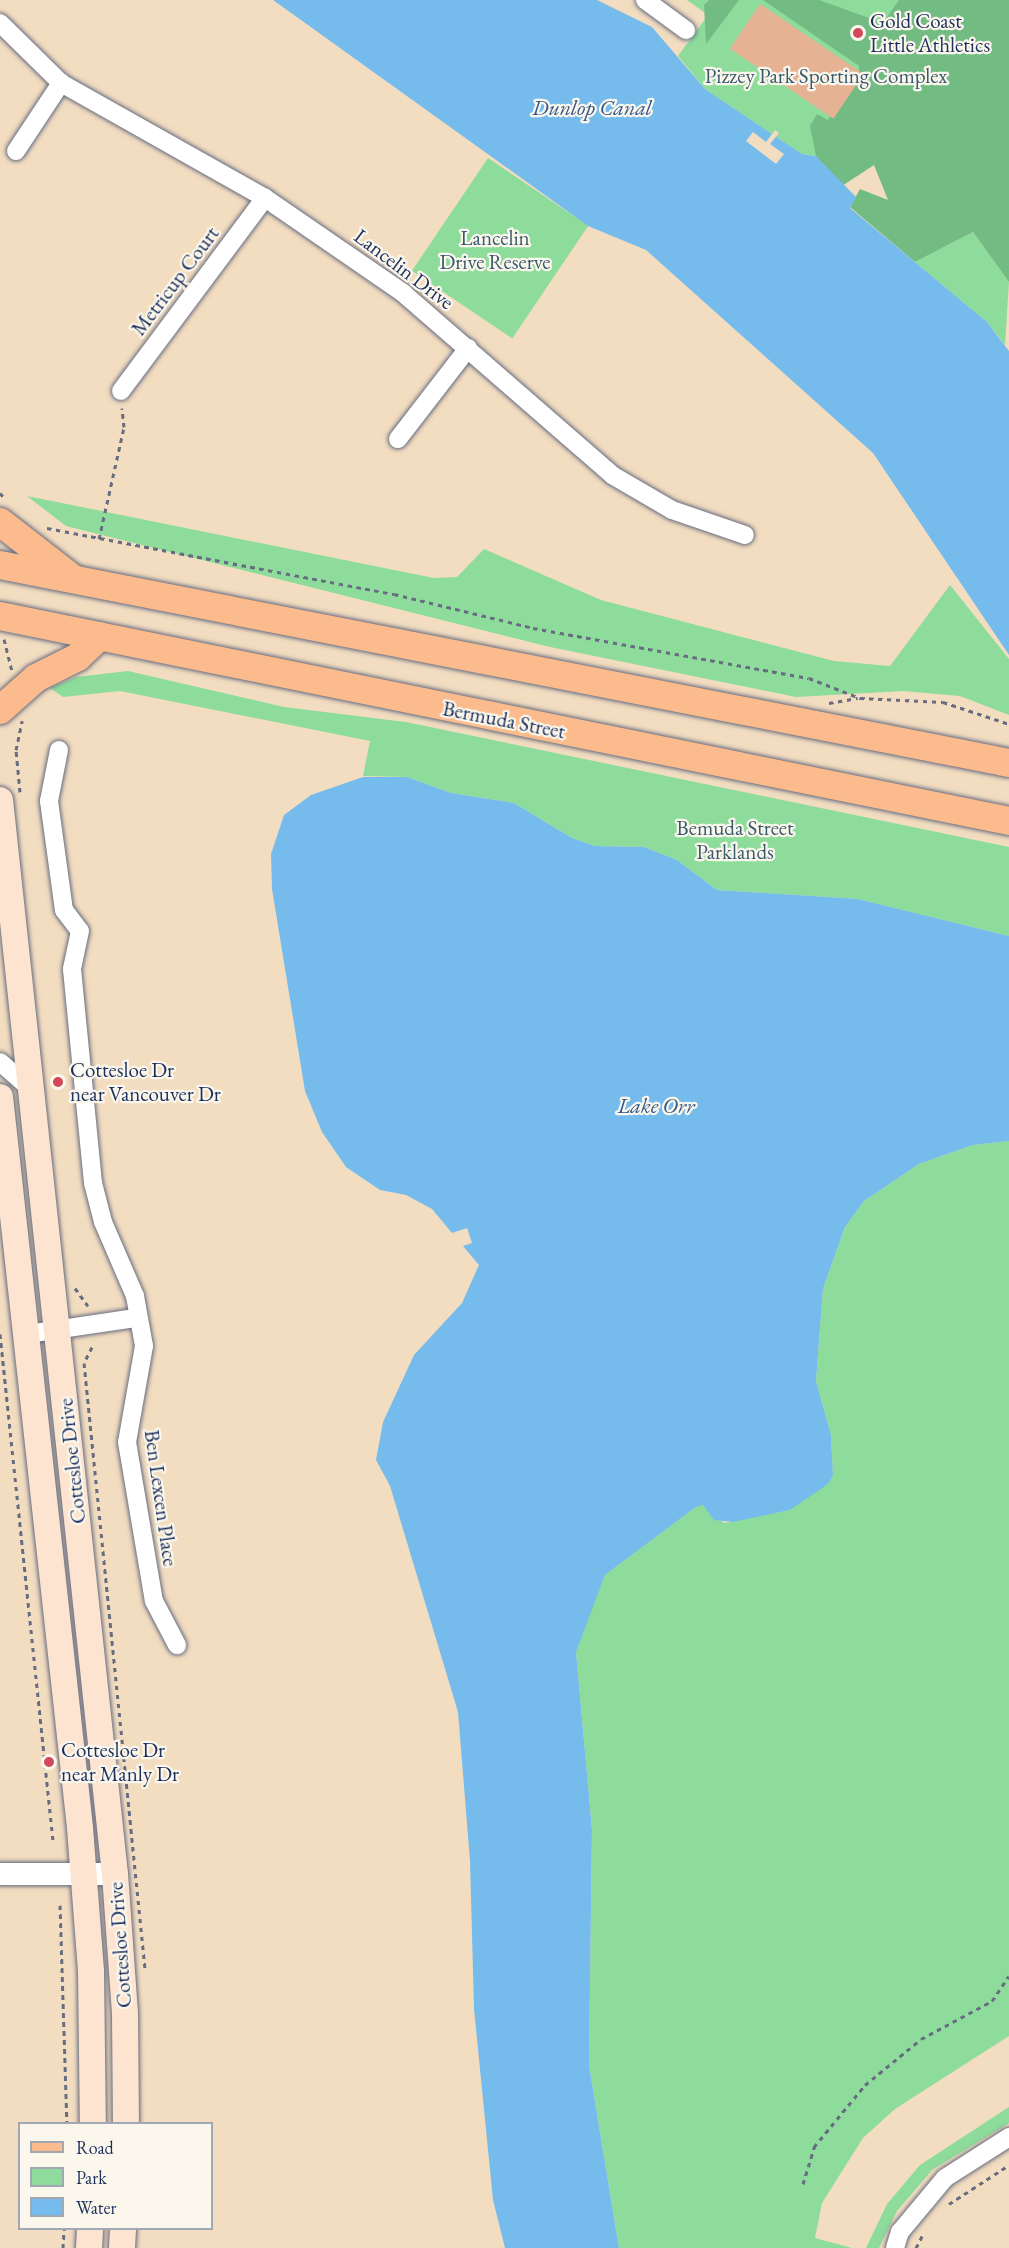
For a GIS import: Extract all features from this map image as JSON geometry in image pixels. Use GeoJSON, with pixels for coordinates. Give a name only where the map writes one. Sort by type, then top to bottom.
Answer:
{"type":"FeatureCollection","features":[{"type":"Feature","properties":{"kind":"main road"},"geometry":{"type":"LineString","coordinates":[[0,522],[72,578]]}},
{"type":"Feature","properties":{"kind":"main road"},"geometry":{"type":"LineString","coordinates":[[0,565],[1009,763]]}},
{"type":"Feature","properties":{"kind":"main road","name":"Bermuda Street"},"geometry":{"type":"LineString","coordinates":[[2,627],[100,636],[1009,821]]}},
{"type":"Feature","properties":{"kind":"main road"},"geometry":{"type":"LineString","coordinates":[[0,710],[36,678],[78,657],[100,636]]}},
{"type":"Feature","properties":{"kind":"main road","name":"Cottesloe Drive"},"geometry":{"type":"LineString","coordinates":[[0,800],[115,1874],[126,2122]]}},
{"type":"Feature","properties":{"kind":"main road","name":"Cottesloe Drive"},"geometry":{"type":"LineString","coordinates":[[1,1107],[85,1874],[93,2122]]}},
{"type":"Feature","properties":{"kind":"main road"},"geometry":{"type":"LineString","coordinates":[[89,2248],[90,2230]]}},
{"type":"Feature","properties":{"kind":"main road"},"geometry":{"type":"LineString","coordinates":[[122,2248],[123,2230]]}},
{"type":"Feature","properties":{"kind":"street"},"geometry":{"type":"LineString","coordinates":[[645,0],[687,30]]}},
{"type":"Feature","properties":{"kind":"street","name":"Lancelin Drive"},"geometry":{"type":"LineString","coordinates":[[0,23],[61,83],[265,198],[403,293],[612,475],[672,510],[745,535]]}},
{"type":"Feature","properties":{"kind":"street"},"geometry":{"type":"LineString","coordinates":[[16,151],[61,83]]}},
{"type":"Feature","properties":{"kind":"street","name":"Metricup Court"},"geometry":{"type":"LineString","coordinates":[[121,391],[265,198]]}},
{"type":"Feature","properties":{"kind":"street"},"geometry":{"type":"LineString","coordinates":[[398,439],[468,348]]}},
{"type":"Feature","properties":{"kind":"street","name":"Ben Lexcen Place"},"geometry":{"type":"LineString","coordinates":[[59,750],[49,801],[64,910],[80,931],[72,969],[93,1183],[103,1222],[130,1278],[135,1318],[144,1346],[127,1442],[154,1601],[177,1645]]}},
{"type":"Feature","properties":{"kind":"street"},"geometry":{"type":"LineString","coordinates":[[0,1062],[31,1089]]}},
{"type":"Feature","properties":{"kind":"street"},"geometry":{"type":"LineString","coordinates":[[27,1334],[135,1318]]}},
{"type":"Feature","properties":{"kind":"street"},"geometry":{"type":"LineString","coordinates":[[0,1874],[115,1874]]}},
{"type":"Feature","properties":{"kind":"street"},"geometry":{"type":"LineString","coordinates":[[895,2248],[900,2232],[945,2178],[1009,2137]]}},
{"type":"Feature","properties":{"kind":"path"},"geometry":{"type":"LineString","coordinates":[[99,539],[124,427],[121,391]]}},
{"type":"Feature","properties":{"kind":"path"},"geometry":{"type":"LineString","coordinates":[[37,525],[809,678],[860,698],[943,702],[1009,724]]}},
{"type":"Feature","properties":{"kind":"path"},"geometry":{"type":"LineString","coordinates":[[2,627],[17,679]]}},
{"type":"Feature","properties":{"kind":"path"},"geometry":{"type":"LineString","coordinates":[[0,1334],[53,1841]]}},
{"type":"Feature","properties":{"kind":"path"},"geometry":{"type":"LineString","coordinates":[[60,1905],[67,2122]]}},
{"type":"Feature","properties":{"kind":"path"},"geometry":{"type":"LineString","coordinates":[[803,2184],[814,2147],[865,2085],[921,2039],[992,2001],[1009,1976]]}},
{"type":"Feature","properties":{"kind":"path"},"geometry":{"type":"LineString","coordinates":[[943,2209],[1009,2165]]}},
{"type":"Feature","properties":{"kind":"path"},"geometry":{"type":"LineString","coordinates":[[916,2248],[928,2225]]}},
{"type":"Feature","properties":{"kind":"path"},"geometry":{"type":"LineString","coordinates":[[63,2248],[64,2230]]}},
{"type":"Feature","properties":{"kind":"green space","name":"Pizzey Park Sporting Complex"},"geometry":{"type":"Polygon","coordinates":[[[687,0],[976,0],[842,186],[816,156],[802,154],[705,89],[678,56],[708,15],[687,0]]]}},
{"type":"Feature","properties":{"kind":"green space"},"geometry":{"type":"Polygon","coordinates":[[[709,0],[739,0],[706,44],[704,5],[709,0]]]}},
{"type":"Feature","properties":{"kind":"green space"},"geometry":{"type":"Polygon","coordinates":[[[763,0],[819,0],[883,23],[899,0],[1009,0],[1009,282],[973,232],[915,262],[850,207],[860,189],[888,200],[874,165],[842,186],[816,156],[810,126],[817,114],[828,120],[859,76],[859,66],[763,0]]]}},
{"type":"Feature","properties":{"kind":"green space","name":"Lancelin Drive Reserve"},"geometry":{"type":"Polygon","coordinates":[[[488,158],[588,226],[512,338],[412,271],[488,158]]]}},
{"type":"Feature","properties":{"kind":"green space"},"geometry":{"type":"Polygon","coordinates":[[[973,232],[1009,282],[1005,345],[987,322],[915,262],[973,232]]]}},
{"type":"Feature","properties":{"kind":"green space"},"geometry":{"type":"Polygon","coordinates":[[[27,496],[434,578],[457,577],[484,549],[601,600],[834,661],[890,666],[950,585],[1009,659],[1009,715],[960,696],[903,691],[796,697],[550,647],[66,526],[27,496]]]}},
{"type":"Feature","properties":{"kind":"green space","name":"Bemuda Street Parklands"},"geometry":{"type":"Polygon","coordinates":[[[128,671],[284,707],[406,722],[1009,847],[1009,936],[858,899],[717,890],[677,860],[644,847],[595,846],[572,838],[514,803],[451,793],[407,777],[363,776],[370,741],[120,691],[63,697],[50,688],[76,677],[128,671]]]}},
{"type":"Feature","properties":{"kind":"green space"},"geometry":{"type":"Polygon","coordinates":[[[1009,1141],[1009,2036],[895,2109],[863,2138],[822,2203],[815,2238],[852,2248],[619,2248],[589,2065],[592,1829],[576,1652],[597,1588],[605,1575],[696,1507],[703,1505],[724,1523],[790,1510],[833,1475],[831,1435],[816,1381],[823,1289],[845,1227],[864,1201],[919,1164],[973,1145],[1009,1141]]]}},
{"type":"Feature","properties":{"kind":"green space"},"geometry":{"type":"Polygon","coordinates":[[[1009,2107],[1009,2123],[932,2170],[897,2211],[879,2248],[866,2248],[887,2204],[920,2165],[1009,2107]]]}},
{"type":"Feature","properties":{"kind":"water","name":"Dunlop Canal"},"geometry":{"type":"Polygon","coordinates":[[[273,0],[597,0],[652,27],[705,89],[802,154],[816,156],[856,197],[850,208],[987,322],[1009,351],[1009,655],[873,453],[646,250],[588,226],[273,0]]]}},
{"type":"Feature","properties":{"kind":"water","name":"Lake Orr"},"geometry":{"type":"Polygon","coordinates":[[[363,777],[407,777],[451,793],[514,803],[572,838],[595,846],[644,847],[677,860],[717,890],[858,899],[1009,936],[1009,1141],[973,1145],[919,1164],[864,1201],[845,1227],[823,1289],[816,1381],[831,1435],[833,1475],[828,1484],[790,1510],[733,1522],[714,1520],[703,1505],[696,1507],[605,1575],[576,1652],[592,1829],[589,2065],[619,2248],[505,2248],[493,2200],[474,2009],[470,1861],[458,1712],[390,1486],[376,1460],[383,1422],[414,1355],[462,1303],[479,1265],[463,1246],[472,1243],[467,1228],[452,1233],[432,1209],[406,1195],[380,1190],[346,1167],[322,1132],[305,1091],[272,889],[271,854],[284,815],[311,795],[363,777]]]}},
{"type":"Feature","properties":{"kind":"pier"},"geometry":{"type":"Polygon","coordinates":[[[775,130],[779,133],[770,144],[784,154],[776,164],[746,141],[753,132],[766,142],[775,130]]]}},
{"type":"Feature","properties":{"kind":"building"},"geometry":{"type":"Polygon","coordinates":[[[760,4],[864,74],[833,119],[730,49],[760,4]]]}},
{"type":"Feature","properties":{"kind":"place","name":"Gold Coast Little Athletics"},"geometry":{"type":"Point","coordinates":[858,33]}},
{"type":"Feature","properties":{"kind":"place","name":"Cottesloe Dr near Vancouver Dr"},"geometry":{"type":"Point","coordinates":[58,1082]}},
{"type":"Feature","properties":{"kind":"place","name":"Cottesloe Dr near Manly Dr"},"geometry":{"type":"Point","coordinates":[49,1762]}}]}
